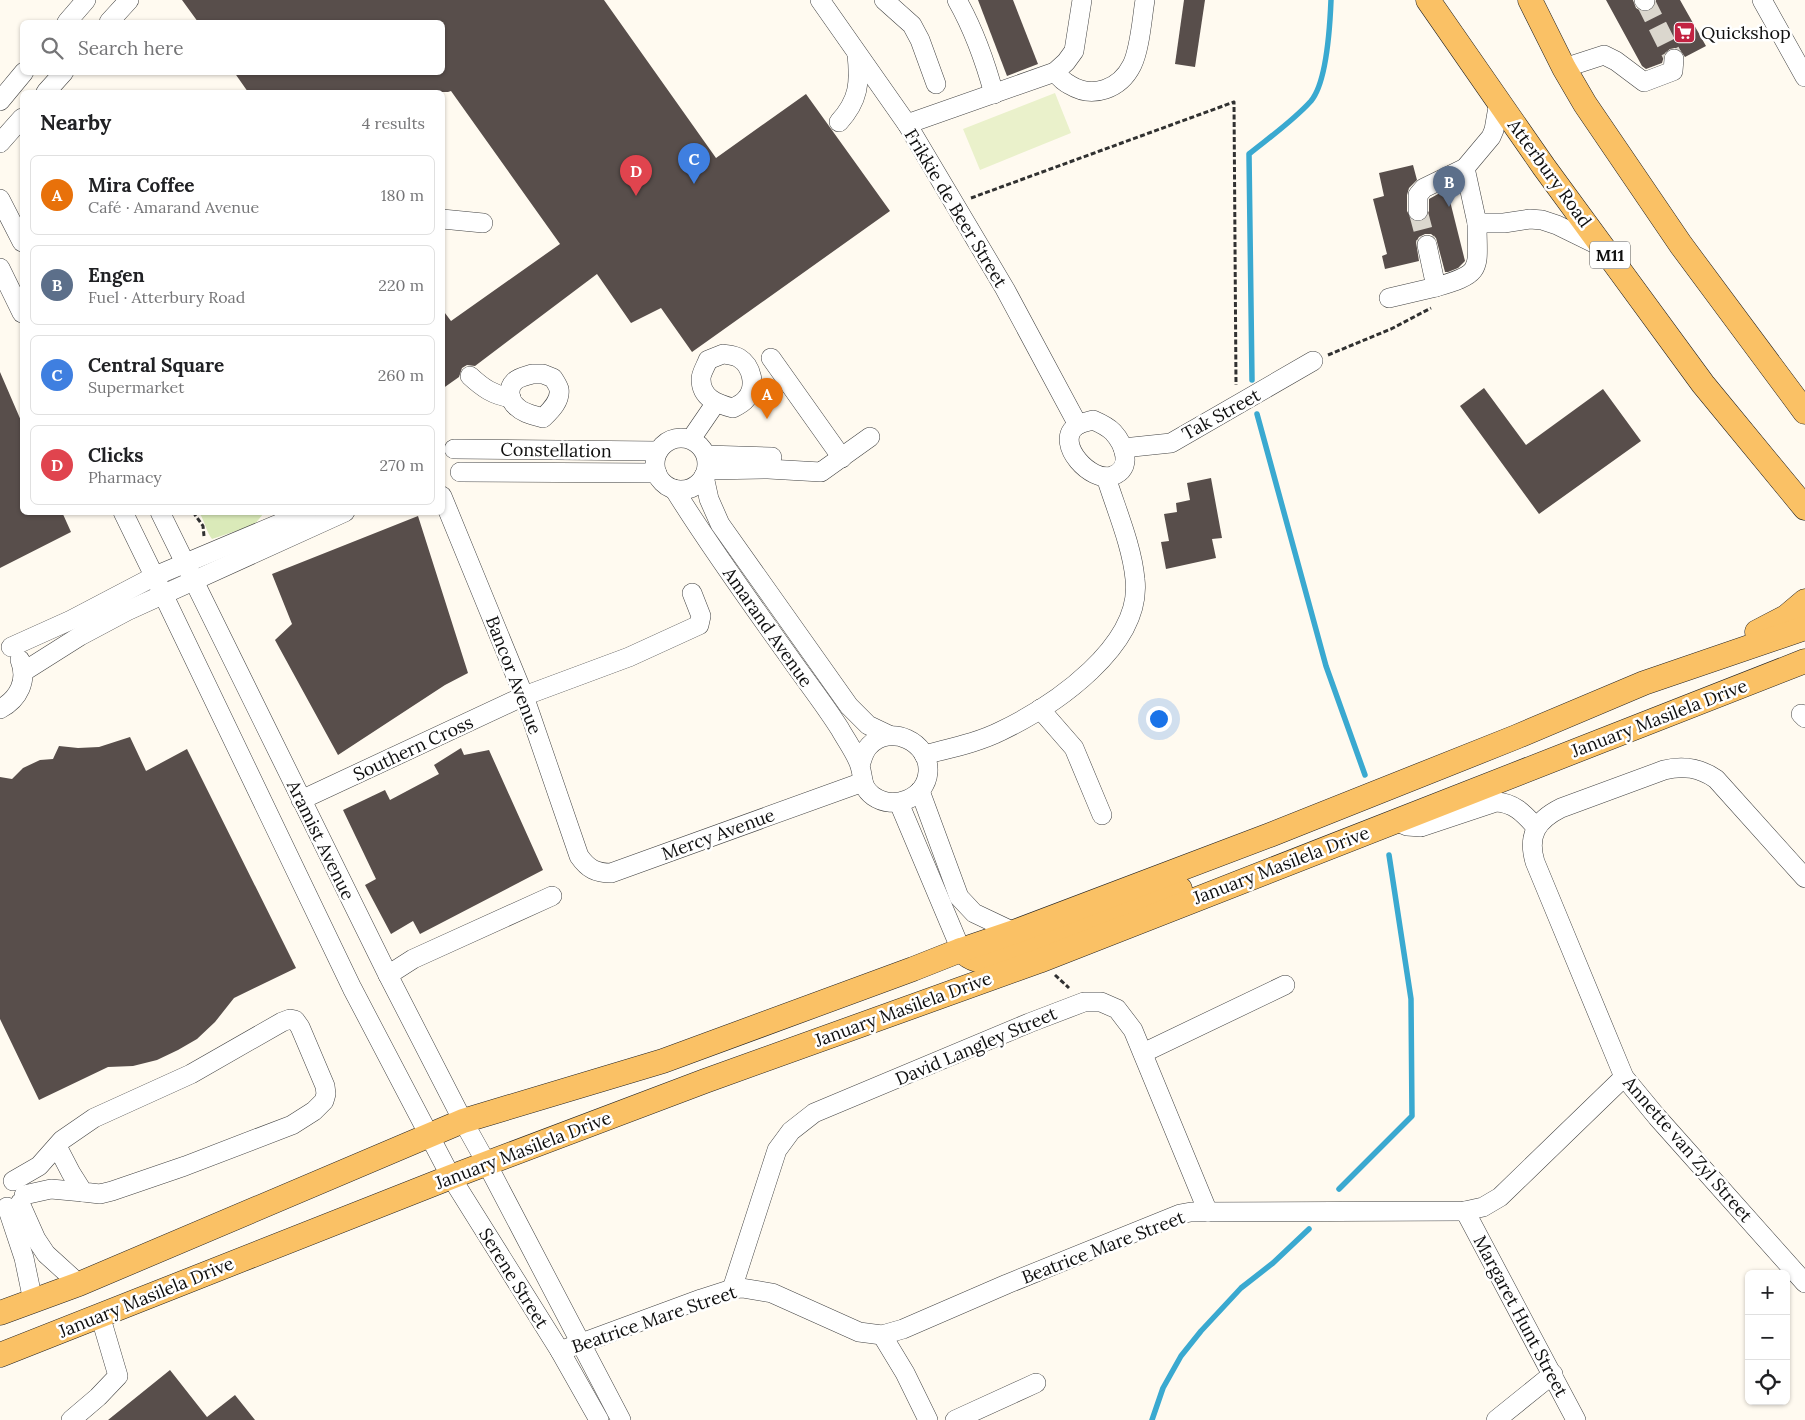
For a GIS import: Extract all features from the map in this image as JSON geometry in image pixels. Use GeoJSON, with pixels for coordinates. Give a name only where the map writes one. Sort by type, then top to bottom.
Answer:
{"type":"FeatureCollection","features":[{"type":"Feature","properties":{"kind":"main road","name":"Atterbury Road"},"geometry":{"type":"LineString","coordinates":[[1428,0],[1544,167],[1703,384],[1804,508]]}},
{"type":"Feature","properties":{"kind":"main road"},"geometry":{"type":"LineString","coordinates":[[1530,0],[1564,68],[1585,104],[1681,245],[1805,412]]}},
{"type":"Feature","properties":{"kind":"main road"},"geometry":{"type":"LineString","coordinates":[[1644,683],[1770,626],[1786,616],[1805,600]]}},
{"type":"Feature","properties":{"kind":"main road","name":"January Masilela Drive"},"geometry":{"type":"LineString","coordinates":[[0,1313],[79,1284],[462,1121],[663,1061],[1014,932],[1270,835],[1516,737],[1644,683],[1805,628]]}},
{"type":"Feature","properties":{"kind":"main road","name":"January Masilela Drive"},"geometry":{"type":"LineString","coordinates":[[0,1355],[451,1177],[723,1075],[1039,961],[1805,662]]}},
{"type":"Feature","properties":{"kind":"main road"},"geometry":{"type":"LineString","coordinates":[[961,950],[973,960],[994,959],[1182,888],[1214,878],[1264,872]]}},
{"type":"Feature","properties":{"kind":"street"},"geometry":{"type":"LineString","coordinates":[[69,20],[86,0]]}},
{"type":"Feature","properties":{"kind":"street"},"geometry":{"type":"LineString","coordinates":[[111,20],[129,0]]}},
{"type":"Feature","properties":{"kind":"street","name":"Frikkie de Beer Street"},"geometry":{"type":"LineString","coordinates":[[820,0],[907,124],[1004,289],[1078,425]]}},
{"type":"Feature","properties":{"kind":"street"},"geometry":{"type":"LineString","coordinates":[[884,0],[912,25],[920,40],[936,84]]}},
{"type":"Feature","properties":{"kind":"street"},"geometry":{"type":"LineString","coordinates":[[957,0],[969,22],[986,62],[994,94]]}},
{"type":"Feature","properties":{"kind":"street"},"geometry":{"type":"LineString","coordinates":[[907,124],[1055,72],[1074,51],[1082,0]]}},
{"type":"Feature","properties":{"kind":"street"},"geometry":{"type":"LineString","coordinates":[[1055,72],[1068,84],[1084,91],[1104,90],[1118,82],[1127,73],[1135,57],[1145,0]]}},
{"type":"Feature","properties":{"kind":"street"},"geometry":{"type":"LineString","coordinates":[[1762,0],[1805,77]]}},
{"type":"Feature","properties":{"kind":"street"},"geometry":{"type":"LineString","coordinates":[[840,122],[857,94],[859,82],[857,52]]}},
{"type":"Feature","properties":{"kind":"street"},"geometry":{"type":"LineString","coordinates":[[1564,68],[1604,55],[1616,61],[1644,82],[1673,70],[1674,59]]}},
{"type":"Feature","properties":{"kind":"street"},"geometry":{"type":"LineString","coordinates":[[0,101],[22,75]]}},
{"type":"Feature","properties":{"kind":"street"},"geometry":{"type":"LineString","coordinates":[[48,90],[61,75]]}},
{"type":"Feature","properties":{"kind":"street"},"geometry":{"type":"LineString","coordinates":[[1418,211],[1418,195],[1424,188],[1465,168],[1491,138],[1499,101]]}},
{"type":"Feature","properties":{"kind":"street"},"geometry":{"type":"LineString","coordinates":[[0,143],[20,120]]}},
{"type":"Feature","properties":{"kind":"street"},"geometry":{"type":"LineString","coordinates":[[1389,298],[1457,281],[1474,270],[1477,263],[1478,223],[1465,168]]}},
{"type":"Feature","properties":{"kind":"street"},"geometry":{"type":"LineString","coordinates":[[0,199],[20,238]]}},
{"type":"Feature","properties":{"kind":"street"},"geometry":{"type":"LineString","coordinates":[[445,219],[483,223]]}},
{"type":"Feature","properties":{"kind":"street"},"geometry":{"type":"LineString","coordinates":[[1478,223],[1510,223],[1530,219],[1542,220],[1557,225],[1605,249]]}},
{"type":"Feature","properties":{"kind":"street"},"geometry":{"type":"LineString","coordinates":[[1427,245],[1436,287]]}},
{"type":"Feature","properties":{"kind":"street"},"geometry":{"type":"LineString","coordinates":[[0,268],[20,309]]}},
{"type":"Feature","properties":{"kind":"street"},"geometry":{"type":"LineString","coordinates":[[771,358],[837,462]]}},
{"type":"Feature","properties":{"kind":"street","name":"Tak Street"},"geometry":{"type":"LineString","coordinates":[[1123,448],[1171,442],[1314,361]]}},
{"type":"Feature","properties":{"kind":"street"},"geometry":{"type":"LineString","coordinates":[[532,374],[543,374],[553,378],[559,390],[557,400],[552,410],[543,418],[528,414],[516,407],[511,398],[510,390],[513,382],[532,374]]}},
{"type":"Feature","properties":{"kind":"street"},"geometry":{"type":"LineString","coordinates":[[470,376],[490,392],[511,398]]}},
{"type":"Feature","properties":{"kind":"street"},"geometry":{"type":"LineString","coordinates":[[691,439],[715,404]]}},
{"type":"Feature","properties":{"kind":"street"},"geometry":{"type":"LineString","coordinates":[[543,418],[548,450]]}},
{"type":"Feature","properties":{"kind":"street"},"geometry":{"type":"LineString","coordinates":[[1093,420],[1113,432],[1126,456],[1124,466],[1118,474],[1101,477],[1082,465],[1069,443],[1070,434],[1074,427],[1078,425],[1093,420]]}},
{"type":"Feature","properties":{"kind":"street"},"geometry":{"type":"LineString","coordinates":[[683,438],[691,439],[702,448],[706,467],[700,482],[688,489],[674,489],[661,480],[655,466],[658,452],[669,441],[683,438]]}},
{"type":"Feature","properties":{"kind":"street"},"geometry":{"type":"LineString","coordinates":[[706,467],[822,459],[837,462],[870,438]]}},
{"type":"Feature","properties":{"kind":"street"},"geometry":{"type":"LineString","coordinates":[[445,490],[454,485],[460,472],[461,464],[458,456],[446,444]]}},
{"type":"Feature","properties":{"kind":"street","name":"Constellation"},"geometry":{"type":"LineString","coordinates":[[446,444],[548,450],[658,452]]}},
{"type":"Feature","properties":{"kind":"street","name":"Amarand Avenue"},"geometry":{"type":"LineString","coordinates":[[706,467],[709,499],[720,524],[848,706],[868,725],[889,736]]}},
{"type":"Feature","properties":{"kind":"street","name":"Constellation"},"geometry":{"type":"LineString","coordinates":[[460,472],[657,473]]}},
{"type":"Feature","properties":{"kind":"street"},"geometry":{"type":"LineString","coordinates":[[924,755],[964,745],[1000,732],[1040,709],[1093,669],[1125,630],[1134,604],[1136,580],[1128,546],[1106,477]]}},
{"type":"Feature","properties":{"kind":"street","name":"Amarand Avenue"},"geometry":{"type":"LineString","coordinates":[[674,489],[697,526],[839,728],[861,774]]}},
{"type":"Feature","properties":{"kind":"street","name":"Bancor Avenue"},"geometry":{"type":"LineString","coordinates":[[445,503],[524,696],[579,856]]}},
{"type":"Feature","properties":{"kind":"street","name":"Aramist Avenue"},"geometry":{"type":"LineString","coordinates":[[124,515],[352,988],[430,1136]]}},
{"type":"Feature","properties":{"kind":"street","name":"Aramist Avenue"},"geometry":{"type":"LineString","coordinates":[[162,515],[388,976],[462,1121],[487,1164]]}},
{"type":"Feature","properties":{"kind":"street"},"geometry":{"type":"LineString","coordinates":[[6,644],[76,628],[127,611],[164,594],[212,553],[300,515]]}},
{"type":"Feature","properties":{"kind":"street"},"geometry":{"type":"LineString","coordinates":[[23,672],[76,628],[155,576],[190,572],[337,515]]}},
{"type":"Feature","properties":{"kind":"street","name":"Southern Cross"},"geometry":{"type":"LineString","coordinates":[[302,800],[524,696],[621,660],[699,625],[701,616],[692,593]]}},
{"type":"Feature","properties":{"kind":"street"},"geometry":{"type":"LineString","coordinates":[[0,709],[14,699],[19,691],[23,672],[17,654],[6,644]]}},
{"type":"Feature","properties":{"kind":"street"},"geometry":{"type":"LineString","coordinates":[[1040,709],[1074,748],[1102,815]]}},
{"type":"Feature","properties":{"kind":"street"},"geometry":{"type":"LineString","coordinates":[[889,736],[900,736],[910,739],[918,746],[928,764],[928,774],[920,791],[899,803],[890,803],[874,796],[867,790],[861,774],[863,755],[869,746],[878,739],[889,736]]}},
{"type":"Feature","properties":{"kind":"street"},"geometry":{"type":"LineString","coordinates":[[1395,821],[1407,826],[1421,827],[1496,802],[1504,802],[1518,808],[1536,827],[1561,808],[1664,770],[1690,768],[1707,773],[1716,780],[1805,878]]}},
{"type":"Feature","properties":{"kind":"street","name":"Mercy Avenue"},"geometry":{"type":"LineString","coordinates":[[579,856],[590,869],[599,873],[611,873],[861,774]]}},
{"type":"Feature","properties":{"kind":"street"},"geometry":{"type":"LineString","coordinates":[[920,791],[959,897],[974,913],[1014,932]]}},
{"type":"Feature","properties":{"kind":"street"},"geometry":{"type":"LineString","coordinates":[[899,803],[961,950]]}},
{"type":"Feature","properties":{"kind":"street","name":"Annette van Zyl Street"},"geometry":{"type":"LineString","coordinates":[[1536,827],[1532,847],[1536,862],[1624,1077],[1805,1283]]}},
{"type":"Feature","properties":{"kind":"street"},"geometry":{"type":"LineString","coordinates":[[388,976],[413,959],[552,896]]}},
{"type":"Feature","properties":{"kind":"street"},"geometry":{"type":"LineString","coordinates":[[1143,1053],[1285,985]]}},
{"type":"Feature","properties":{"kind":"street","name":"David Langley Street"},"geometry":{"type":"LineString","coordinates":[[732,1289],[772,1162],[784,1138],[801,1122],[823,1110],[1029,1023],[1084,1002],[1101,1002],[1117,1008],[1133,1030],[1208,1212]]}},
{"type":"Feature","properties":{"kind":"street"},"geometry":{"type":"LineString","coordinates":[[295,1023],[325,1086],[326,1094],[324,1101],[314,1111],[292,1125],[185,1166],[112,1191],[100,1194],[60,1189],[9,1191],[39,1166],[69,1135],[94,1118],[191,1074],[267,1029],[295,1023]]}},
{"type":"Feature","properties":{"kind":"street","name":"Beatrice Mare Street"},"geometry":{"type":"LineString","coordinates":[[560,1351],[732,1289],[752,1288],[772,1293],[859,1332],[882,1335],[903,1329],[1159,1221],[1180,1214],[1208,1212],[1465,1211],[1483,1207],[1500,1197],[1624,1077]]}},
{"type":"Feature","properties":{"kind":"street","name":"Serene Street"},"geometry":{"type":"LineString","coordinates":[[430,1136],[451,1177],[560,1351],[599,1420]]}},
{"type":"Feature","properties":{"kind":"street"},"geometry":{"type":"LineString","coordinates":[[57,1146],[83,1192]]}},
{"type":"Feature","properties":{"kind":"street","name":"Serene Street"},"geometry":{"type":"LineString","coordinates":[[487,1164],[621,1420]]}},
{"type":"Feature","properties":{"kind":"street"},"geometry":{"type":"LineString","coordinates":[[9,1191],[46,1254],[79,1284]]}},
{"type":"Feature","properties":{"kind":"street"},"geometry":{"type":"LineString","coordinates":[[9,1191],[33,1301]]}},
{"type":"Feature","properties":{"kind":"street","name":"Margaret Hunt Street"},"geometry":{"type":"LineString","coordinates":[[1465,1211],[1576,1420]]}},
{"type":"Feature","properties":{"kind":"street"},"geometry":{"type":"LineString","coordinates":[[71,1420],[98,1397],[118,1376],[100,1315]]}},
{"type":"Feature","properties":{"kind":"street"},"geometry":{"type":"LineString","coordinates":[[882,1335],[905,1373],[928,1420]]}},
{"type":"Feature","properties":{"kind":"street"},"geometry":{"type":"LineString","coordinates":[[1496,1420],[1552,1374]]}},
{"type":"Feature","properties":{"kind":"street"},"geometry":{"type":"LineString","coordinates":[[955,1420],[1036,1383]]}},
{"type":"Feature","properties":{"kind":"path"},"geometry":{"type":"LineString","coordinates":[[954,204],[1234,102],[1236,406]]}},
{"type":"Feature","properties":{"kind":"path"},"geometry":{"type":"LineString","coordinates":[[195,515],[202,526],[212,553]]}},
{"type":"Feature","properties":{"kind":"path"},"geometry":{"type":"LineString","coordinates":[[1039,961],[1084,1002]]}},
{"type":"Feature","properties":{"kind":"green space"},"geometry":{"type":"Polygon","coordinates":[[[1055,93],[1071,133],[980,170],[963,129],[1055,93]]]}},
{"type":"Feature","properties":{"kind":"green space"},"geometry":{"type":"Polygon","coordinates":[[[200,515],[262,515],[254,525],[212,539],[200,515]]]}},
{"type":"Feature","properties":{"kind":"building"},"geometry":{"type":"Polygon","coordinates":[[[182,0],[604,0],[716,158],[806,94],[890,211],[692,352],[661,308],[631,323],[597,274],[475,366],[467,365],[462,368],[459,377],[445,387],[445,313],[451,321],[560,244],[451,91],[247,90],[236,75],[445,75],[445,20],[197,20],[182,0]]]}},
{"type":"Feature","properties":{"kind":"building"},"geometry":{"type":"Polygon","coordinates":[[[978,0],[1013,0],[1038,64],[1007,76],[978,0]]]}},
{"type":"Feature","properties":{"kind":"building"},"geometry":{"type":"Polygon","coordinates":[[[1184,0],[1205,0],[1195,67],[1175,64],[1184,0]]]}},
{"type":"Feature","properties":{"kind":"building"},"geometry":{"type":"Polygon","coordinates":[[[1606,0],[1633,0],[1636,8],[1643,12],[1653,9],[1656,0],[1680,0],[1706,46],[1685,57],[1680,50],[1670,49],[1665,53],[1662,63],[1646,69],[1642,66],[1606,0]]]}},
{"type":"Feature","properties":{"kind":"building"},"geometry":{"type":"Polygon","coordinates":[[[1413,165],[1417,180],[1409,188],[1407,195],[1407,211],[1412,220],[1418,222],[1424,220],[1429,211],[1429,199],[1447,189],[1465,261],[1458,268],[1448,272],[1445,272],[1436,238],[1431,234],[1419,237],[1416,242],[1419,261],[1385,269],[1382,256],[1387,254],[1373,199],[1384,196],[1379,173],[1413,165]]]}},
{"type":"Feature","properties":{"kind":"building"},"geometry":{"type":"Polygon","coordinates":[[[0,372],[20,418],[20,515],[63,515],[71,532],[0,568],[0,372]]]}},
{"type":"Feature","properties":{"kind":"building"},"geometry":{"type":"Polygon","coordinates":[[[1484,388],[1526,445],[1603,389],[1641,441],[1539,514],[1460,406],[1484,388]]]}},
{"type":"Feature","properties":{"kind":"building"},"geometry":{"type":"Polygon","coordinates":[[[1211,478],[1222,538],[1212,539],[1216,558],[1166,569],[1161,542],[1169,541],[1164,514],[1177,512],[1176,503],[1190,500],[1187,483],[1211,478]]]}},
{"type":"Feature","properties":{"kind":"building"},"geometry":{"type":"Polygon","coordinates":[[[418,516],[468,673],[445,685],[338,755],[275,640],[292,624],[272,574],[418,516]]]}},
{"type":"Feature","properties":{"kind":"building"},"geometry":{"type":"Polygon","coordinates":[[[130,737],[146,771],[187,749],[296,968],[234,998],[215,1022],[197,1039],[178,1050],[157,1060],[133,1066],[108,1067],[39,1100],[0,1019],[0,777],[12,779],[23,768],[40,760],[53,759],[59,746],[78,748],[99,747],[130,737]]]}},
{"type":"Feature","properties":{"kind":"building"},"geometry":{"type":"Polygon","coordinates":[[[461,748],[464,755],[489,750],[543,870],[420,934],[413,921],[391,934],[365,885],[376,879],[343,810],[385,790],[390,800],[439,774],[434,765],[461,748]]]}},
{"type":"Feature","properties":{"kind":"building"},"geometry":{"type":"Polygon","coordinates":[[[170,1370],[207,1417],[235,1395],[255,1420],[108,1420],[170,1370]]]}},
{"type":"Feature","properties":{"kind":"waterway"},"geometry":{"type":"LineString","coordinates":[[1252,380],[1249,154],[1297,115],[1311,101],[1316,92],[1321,81],[1327,53],[1331,0]]}},
{"type":"Feature","properties":{"kind":"waterway"},"geometry":{"type":"LineString","coordinates":[[1257,414],[1326,666],[1365,775]]}},
{"type":"Feature","properties":{"kind":"waterway"},"geometry":{"type":"LineString","coordinates":[[1339,1189],[1412,1116],[1411,999],[1389,855]]}},
{"type":"Feature","properties":{"kind":"waterway"},"geometry":{"type":"LineString","coordinates":[[1152,1420],[1163,1388],[1181,1356],[1201,1331],[1241,1288],[1273,1263],[1309,1229]]}},
{"type":"Feature","properties":{"kind":"tunnel"},"geometry":{"type":"LineString","coordinates":[[1645,1],[1674,59]]}},
{"type":"Feature","properties":{"kind":"tunnel"},"geometry":{"type":"LineString","coordinates":[[1418,211],[1427,245]]}},
{"type":"Feature","properties":{"kind":"place","name":"Quickshop"},"geometry":{"type":"Point","coordinates":[1685,32]}},
{"type":"Feature","properties":{"kind":"place","name":"Central Square"},"geometry":{"type":"Point","coordinates":[694,184]}},
{"type":"Feature","properties":{"kind":"place","name":"Clicks"},"geometry":{"type":"Point","coordinates":[636,196]}},
{"type":"Feature","properties":{"kind":"place","name":"Engen"},"geometry":{"type":"Point","coordinates":[1449,207]}},
{"type":"Feature","properties":{"kind":"place","name":"Mira Coffee"},"geometry":{"type":"Point","coordinates":[767,419]}}]}
